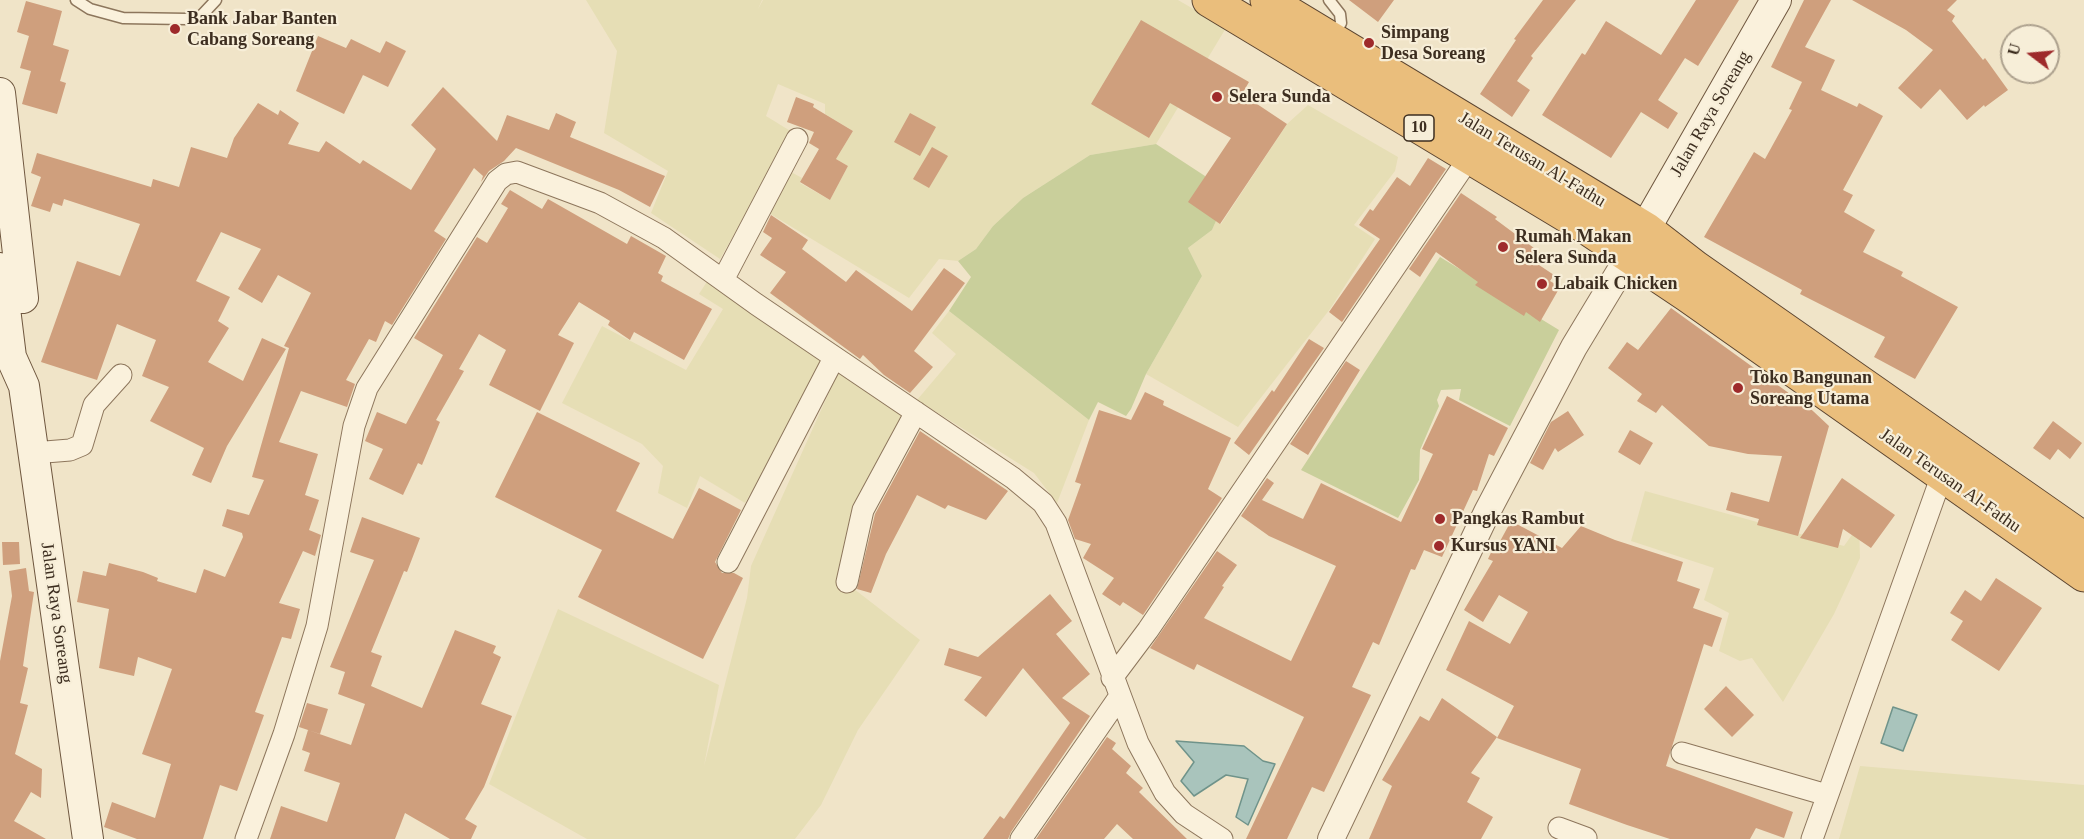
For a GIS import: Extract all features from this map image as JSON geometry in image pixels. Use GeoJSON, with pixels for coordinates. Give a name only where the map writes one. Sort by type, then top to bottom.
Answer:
{"type":"FeatureCollection","features":[{"type":"Feature","properties":{"kind":"highway","name":"Jalan Terusan Al-Fathu"},"geometry":{"type":"LineString","coordinates":[[1209,0],[1469,159],[1571,218],[1637,242],[1695,267],[2084,539]]}},
{"type":"Feature","properties":{"kind":"highway","name":"Jalan Terusan Al-Fathu"},"geometry":{"type":"LineString","coordinates":[[1267,0],[1332,40],[1637,242],[1942,475],[2084,576]]}},
{"type":"Feature","properties":{"kind":"main road","name":"Jalan Raya Soreang"},"geometry":{"type":"LineString","coordinates":[[1637,242],[1776,0]]}},
{"type":"Feature","properties":{"kind":"main road","name":"Jalan Raya Soreang"},"geometry":{"type":"LineString","coordinates":[[0,93],[29,354],[24,387]]}},
{"type":"Feature","properties":{"kind":"main road","name":"Jalan Raya Soreang"},"geometry":{"type":"LineString","coordinates":[[0,267],[11,357],[24,387],[88,839]]}},
{"type":"Feature","properties":{"kind":"street"},"geometry":{"type":"LineString","coordinates":[[723,280],[797,139]]}},
{"type":"Feature","properties":{"kind":"street"},"geometry":{"type":"LineString","coordinates":[[1021,839],[1116,687],[1148,630],[1469,159]]}},
{"type":"Feature","properties":{"kind":"street"},"geometry":{"type":"LineString","coordinates":[[246,839],[284,734],[317,626],[354,426],[367,388],[497,181],[506,174],[517,172],[600,203],[664,238],[834,358],[1014,478],[1044,502],[1056,523],[1138,743],[1165,794],[1184,814],[1222,839]]}},
{"type":"Feature","properties":{"kind":"street"},"geometry":{"type":"LineString","coordinates":[[1331,839],[1487,512],[1574,347],[1637,242]]}},
{"type":"Feature","properties":{"kind":"street"},"geometry":{"type":"LineString","coordinates":[[728,562],[834,358]]}},
{"type":"Feature","properties":{"kind":"street"},"geometry":{"type":"LineString","coordinates":[[33,453],[70,450],[82,445],[94,405],[121,375]]}},
{"type":"Feature","properties":{"kind":"street"},"geometry":{"type":"LineString","coordinates":[[847,582],[863,510],[916,412]]}},
{"type":"Feature","properties":{"kind":"street"},"geometry":{"type":"LineString","coordinates":[[1812,839],[1942,475]]}},
{"type":"Feature","properties":{"kind":"street"},"geometry":{"type":"LineString","coordinates":[[1682,753],[1827,795]]}},
{"type":"Feature","properties":{"kind":"street"},"geometry":{"type":"LineString","coordinates":[[1559,828],[1587,839]]}},
{"type":"Feature","properties":{"kind":"lane"},"geometry":{"type":"LineString","coordinates":[[76,0],[90,9],[123,18],[187,19],[201,16],[216,0]]}},
{"type":"Feature","properties":{"kind":"lane"},"geometry":{"type":"LineString","coordinates":[[1329,0],[1340,14],[1341,22],[1332,40]]}},
{"type":"Feature","properties":{"kind":"shaded area"},"geometry":{"type":"Polygon","coordinates":[[[586,0],[762,0],[758,9],[763,0],[1178,0],[1226,28],[1156,144],[1090,155],[1023,198],[993,226],[976,249],[958,261],[939,259],[909,298],[759,207],[782,167],[802,178],[800,183],[830,200],[848,166],[836,159],[853,131],[825,114],[825,104],[778,84],[766,116],[792,132],[720,259],[651,213],[668,171],[604,133],[617,51],[586,0]]]}},
{"type":"Feature","properties":{"kind":"shaded area"},"geometry":{"type":"Polygon","coordinates":[[[1308,105],[1398,157],[1395,171],[1354,225],[1375,239],[1330,309],[1238,427],[1146,374],[1202,276],[1188,248],[1212,230],[1216,221],[1221,224],[1287,124],[1308,105]]]}},
{"type":"Feature","properties":{"kind":"shaded area"},"geometry":{"type":"Polygon","coordinates":[[[708,280],[834,356],[745,503],[700,476],[687,508],[658,493],[663,466],[642,444],[562,403],[602,326],[686,370],[723,309],[699,294],[708,280]]]}},
{"type":"Feature","properties":{"kind":"shaded area"},"geometry":{"type":"Polygon","coordinates":[[[949,311],[1089,420],[1057,503],[1034,473],[917,400],[956,354],[932,333],[949,311]]]}},
{"type":"Feature","properties":{"kind":"shaded area"},"geometry":{"type":"Polygon","coordinates":[[[840,368],[912,416],[845,582],[920,640],[858,730],[821,805],[795,839],[587,839],[489,784],[558,609],[719,685],[704,766],[747,598],[751,566],[840,368]]]}},
{"type":"Feature","properties":{"kind":"shaded area"},"geometry":{"type":"Polygon","coordinates":[[[1645,491],[1844,546],[1859,525],[1860,558],[1834,614],[1783,702],[1752,658],[1740,661],[1719,651],[1729,613],[1704,600],[1714,568],[1631,541],[1645,491]]]}},
{"type":"Feature","properties":{"kind":"shaded area"},"geometry":{"type":"Polygon","coordinates":[[[1860,766],[2084,785],[2084,839],[1839,839],[1860,766]]]}},
{"type":"Feature","properties":{"kind":"green space"},"geometry":{"type":"Polygon","coordinates":[[[1156,144],[1205,176],[1216,221],[1212,230],[1188,248],[1202,276],[1146,374],[1131,409],[1126,416],[1098,402],[1089,420],[949,311],[971,277],[958,261],[976,249],[993,226],[1023,198],[1090,155],[1156,144]]]}},
{"type":"Feature","properties":{"kind":"green space"},"geometry":{"type":"Polygon","coordinates":[[[1440,257],[1559,330],[1510,426],[1459,400],[1461,389],[1441,390],[1437,400],[1439,406],[1420,450],[1419,480],[1398,518],[1301,470],[1440,257]]]}},
{"type":"Feature","properties":{"kind":"water"},"geometry":{"type":"Polygon","coordinates":[[[1893,707],[1917,715],[1903,751],[1881,743],[1893,707]]]}},
{"type":"Feature","properties":{"kind":"water"},"geometry":{"type":"Polygon","coordinates":[[[1176,741],[1244,746],[1263,761],[1275,764],[1248,825],[1236,817],[1248,779],[1226,775],[1194,796],[1181,781],[1194,762],[1176,741]]]}},
{"type":"Feature","properties":{"kind":"building"},"geometry":{"type":"Polygon","coordinates":[[[1349,0],[1394,0],[1378,22],[1349,0]]]}},
{"type":"Feature","properties":{"kind":"building"},"geometry":{"type":"Polygon","coordinates":[[[1543,0],[1576,0],[1531,56],[1533,58],[1517,81],[1530,90],[1512,117],[1480,94],[1516,40],[1514,39],[1543,0]]]}},
{"type":"Feature","properties":{"kind":"building"},"geometry":{"type":"Polygon","coordinates":[[[1696,0],[1739,0],[1698,66],[1685,58],[1658,100],[1678,113],[1668,129],[1641,112],[1611,158],[1542,115],[1582,53],[1585,55],[1606,21],[1661,55],[1696,0]]]}},
{"type":"Feature","properties":{"kind":"building"},"geometry":{"type":"Polygon","coordinates":[[[1804,0],[1831,0],[1805,47],[1835,60],[1821,90],[1857,107],[1859,103],[1883,116],[1843,190],[1853,195],[1844,212],[1875,230],[1863,252],[1903,272],[1901,276],[1958,307],[1915,379],[1874,357],[1885,337],[1800,294],[1802,290],[1704,237],[1754,152],[1765,159],[1792,110],[1789,109],[1802,82],[1771,67],[1804,0]]]}},
{"type":"Feature","properties":{"kind":"building"},"geometry":{"type":"Polygon","coordinates":[[[1852,0],[1957,0],[1947,10],[1955,16],[1952,21],[1983,60],[1985,58],[2000,79],[2000,84],[2004,84],[2008,90],[1985,107],[1984,105],[1967,120],[1940,89],[1921,109],[1898,88],[1933,50],[1906,30],[1852,0]]]}},
{"type":"Feature","properties":{"kind":"building"},"geometry":{"type":"Polygon","coordinates":[[[26,1],[62,11],[53,45],[69,50],[60,81],[66,83],[57,114],[22,104],[31,71],[20,68],[29,36],[17,32],[26,1]]]}},
{"type":"Feature","properties":{"kind":"building"},"geometry":{"type":"Polygon","coordinates":[[[1141,20],[1249,82],[1242,94],[1287,124],[1220,224],[1188,202],[1231,138],[1170,103],[1149,138],[1091,104],[1141,20]]]}},
{"type":"Feature","properties":{"kind":"building"},"geometry":{"type":"Polygon","coordinates":[[[318,36],[346,48],[351,39],[380,53],[386,41],[406,51],[388,87],[363,75],[344,114],[296,91],[318,36]]]}},
{"type":"Feature","properties":{"kind":"building"},"geometry":{"type":"Polygon","coordinates":[[[443,87],[497,141],[507,115],[549,130],[556,113],[576,122],[570,137],[665,176],[650,207],[619,190],[516,148],[504,161],[489,171],[481,182],[483,176],[474,168],[434,231],[446,239],[392,325],[385,321],[376,342],[369,339],[346,380],[355,384],[347,407],[301,391],[279,442],[318,454],[305,495],[319,500],[309,530],[321,535],[315,556],[303,551],[279,603],[300,609],[291,639],[282,637],[255,712],[264,715],[237,791],[220,785],[203,839],[137,839],[104,827],[112,802],[155,818],[171,764],[142,754],[172,669],[138,657],[134,676],[99,668],[109,609],[77,602],[83,571],[106,576],[109,563],[143,572],[158,578],[157,581],[196,593],[204,569],[225,577],[243,537],[242,533],[222,526],[227,509],[249,515],[264,480],[252,477],[289,348],[284,346],[311,293],[278,275],[262,303],[238,289],[261,249],[221,232],[196,281],[230,297],[218,321],[229,328],[208,362],[243,381],[262,338],[286,349],[227,446],[211,483],[192,475],[204,448],[150,421],[169,387],[142,376],[156,340],[117,324],[97,380],[41,362],[77,261],[120,276],[140,224],[64,199],[62,206],[53,203],[50,212],[31,206],[41,177],[31,173],[37,153],[151,187],[153,179],[179,187],[191,147],[227,158],[234,138],[258,103],[278,115],[280,110],[299,123],[288,144],[319,152],[326,141],[360,164],[363,160],[411,190],[436,149],[411,125],[443,87]]]}},
{"type":"Feature","properties":{"kind":"building"},"geometry":{"type":"Polygon","coordinates":[[[796,97],[814,104],[813,107],[853,131],[836,159],[848,166],[830,200],[800,182],[819,149],[809,143],[814,132],[787,122],[796,97]]]}},
{"type":"Feature","properties":{"kind":"building"},"geometry":{"type":"Polygon","coordinates":[[[910,113],[936,127],[920,156],[894,142],[910,113]]]}},
{"type":"Feature","properties":{"kind":"building"},"geometry":{"type":"Polygon","coordinates":[[[932,147],[948,156],[929,188],[913,179],[932,147]]]}},
{"type":"Feature","properties":{"kind":"building"},"geometry":{"type":"Polygon","coordinates":[[[1428,158],[1446,169],[1342,322],[1329,312],[1380,239],[1359,225],[1370,209],[1373,211],[1397,177],[1410,186],[1428,158]]]}},
{"type":"Feature","properties":{"kind":"building"},"geometry":{"type":"Polygon","coordinates":[[[510,190],[542,209],[548,199],[627,244],[631,236],[666,256],[658,273],[663,276],[661,281],[712,309],[684,360],[634,332],[630,340],[608,325],[610,321],[579,302],[558,335],[574,343],[540,411],[489,385],[506,350],[479,334],[459,369],[464,371],[436,420],[440,422],[422,465],[418,463],[403,495],[369,479],[383,449],[365,441],[377,412],[406,424],[443,355],[414,338],[477,237],[487,243],[508,208],[501,204],[510,190]]]}},
{"type":"Feature","properties":{"kind":"building"},"geometry":{"type":"Polygon","coordinates":[[[1461,193],[1497,217],[1495,219],[1542,254],[1536,263],[1554,275],[1550,281],[1560,287],[1540,322],[1526,312],[1524,316],[1475,285],[1478,282],[1436,252],[1420,277],[1409,269],[1461,193]]]}},
{"type":"Feature","properties":{"kind":"building"},"geometry":{"type":"Polygon","coordinates":[[[771,215],[808,240],[802,249],[846,282],[856,270],[912,311],[944,268],[965,283],[914,351],[933,367],[910,393],[884,375],[863,355],[860,359],[770,293],[786,272],[760,255],[772,238],[763,232],[771,215]]]}},
{"type":"Feature","properties":{"kind":"building"},"geometry":{"type":"Polygon","coordinates":[[[1671,308],[1797,399],[1798,397],[1829,426],[1798,536],[1757,525],[1759,519],[1726,510],[1731,492],[1769,502],[1782,456],[1748,454],[1709,446],[1662,405],[1656,413],[1637,401],[1642,394],[1608,368],[1627,342],[1638,350],[1671,308]]]}},
{"type":"Feature","properties":{"kind":"building"},"geometry":{"type":"Polygon","coordinates":[[[1309,339],[1324,348],[1249,455],[1234,443],[1272,390],[1274,392],[1309,339]]]}},
{"type":"Feature","properties":{"kind":"building"},"geometry":{"type":"Polygon","coordinates":[[[1346,361],[1360,370],[1308,455],[1290,444],[1346,361]]]}},
{"type":"Feature","properties":{"kind":"building"},"geometry":{"type":"Polygon","coordinates":[[[1145,392],[1164,401],[1163,405],[1231,438],[1208,489],[1222,498],[1143,615],[1123,602],[1120,606],[1102,594],[1114,578],[1083,558],[1091,544],[1075,539],[1068,520],[1081,484],[1075,482],[1099,410],[1131,420],[1145,392]]]}},
{"type":"Feature","properties":{"kind":"building"},"geometry":{"type":"Polygon","coordinates":[[[1447,396],[1508,428],[1494,456],[1489,454],[1477,491],[1473,490],[1442,557],[1424,550],[1415,570],[1411,569],[1379,645],[1373,642],[1352,687],[1371,695],[1324,792],[1312,787],[1287,839],[1246,839],[1304,717],[1197,664],[1194,670],[1150,648],[1217,551],[1237,565],[1204,618],[1291,661],[1336,566],[1269,536],[1241,516],[1267,478],[1274,483],[1262,500],[1303,519],[1321,483],[1401,522],[1433,454],[1422,449],[1447,396]]]}},
{"type":"Feature","properties":{"kind":"building"},"geometry":{"type":"Polygon","coordinates":[[[1568,411],[1584,435],[1558,452],[1555,448],[1543,470],[1530,463],[1551,422],[1568,411]]]}},
{"type":"Feature","properties":{"kind":"building"},"geometry":{"type":"Polygon","coordinates":[[[537,412],[640,463],[616,511],[673,539],[699,488],[741,510],[715,562],[722,573],[734,573],[743,578],[703,659],[578,597],[602,550],[495,497],[537,412]]]}},
{"type":"Feature","properties":{"kind":"building"},"geometry":{"type":"Polygon","coordinates":[[[2053,421],[2082,443],[2070,459],[2058,449],[2050,460],[2033,448],[2053,421]]]}},
{"type":"Feature","properties":{"kind":"building"},"geometry":{"type":"Polygon","coordinates":[[[1630,430],[1653,443],[1640,465],[1618,452],[1630,430]]]}},
{"type":"Feature","properties":{"kind":"building"},"geometry":{"type":"Polygon","coordinates":[[[920,431],[1008,491],[986,520],[948,505],[945,509],[917,495],[886,554],[871,593],[857,589],[875,514],[920,431]]]}},
{"type":"Feature","properties":{"kind":"building"},"geometry":{"type":"Polygon","coordinates":[[[1842,478],[1895,515],[1871,548],[1843,529],[1838,548],[1800,538],[1842,478]]]}},
{"type":"Feature","properties":{"kind":"building"},"geometry":{"type":"Polygon","coordinates":[[[362,517],[420,538],[371,652],[382,656],[371,686],[422,708],[455,630],[496,646],[493,653],[501,657],[481,704],[512,716],[484,787],[465,819],[477,826],[471,839],[450,839],[405,813],[395,839],[270,839],[281,806],[327,822],[340,783],[304,771],[310,753],[302,750],[308,730],[351,745],[365,704],[338,694],[345,672],[330,667],[374,560],[350,552],[362,517]]]}},
{"type":"Feature","properties":{"kind":"building"},"geometry":{"type":"Polygon","coordinates":[[[1511,521],[1562,548],[1581,526],[1615,540],[1683,562],[1677,581],[1700,589],[1693,608],[1722,618],[1712,647],[1704,644],[1666,766],[1793,812],[1784,838],[1756,828],[1750,839],[1670,839],[1627,825],[1569,804],[1581,769],[1497,738],[1514,706],[1446,670],[1469,621],[1510,644],[1528,612],[1499,595],[1483,622],[1464,610],[1493,561],[1488,559],[1495,544],[1498,545],[1511,521]]]}},
{"type":"Feature","properties":{"kind":"building"},"geometry":{"type":"Polygon","coordinates":[[[2,542],[19,542],[20,564],[3,565],[2,542]]]}},
{"type":"Feature","properties":{"kind":"building"},"geometry":{"type":"Polygon","coordinates":[[[26,568],[29,591],[34,592],[23,666],[28,668],[20,703],[28,705],[15,754],[42,769],[41,798],[31,792],[14,821],[46,839],[0,839],[0,661],[12,596],[9,571],[26,568]]]}},
{"type":"Feature","properties":{"kind":"building"},"geometry":{"type":"Polygon","coordinates":[[[1996,578],[2042,608],[1999,671],[1951,640],[1963,621],[1950,613],[1965,590],[1981,601],[1996,578]]]}},
{"type":"Feature","properties":{"kind":"building"},"geometry":{"type":"Polygon","coordinates":[[[1050,594],[1072,621],[1056,634],[1090,674],[1062,698],[1090,716],[1008,839],[983,839],[1000,816],[1004,819],[1070,723],[1023,668],[986,717],[964,700],[982,677],[944,665],[949,648],[978,657],[1050,594]]]}},
{"type":"Feature","properties":{"kind":"building"},"geometry":{"type":"Polygon","coordinates":[[[1726,686],[1754,715],[1732,737],[1704,709],[1726,686]]]}},
{"type":"Feature","properties":{"kind":"building"},"geometry":{"type":"Polygon","coordinates":[[[1442,698],[1497,737],[1471,773],[1480,778],[1467,802],[1493,817],[1481,839],[1369,839],[1392,786],[1382,780],[1420,716],[1429,721],[1442,698]]]}},
{"type":"Feature","properties":{"kind":"building"},"geometry":{"type":"Polygon","coordinates":[[[307,703],[328,709],[320,734],[299,727],[307,703]]]}},
{"type":"Feature","properties":{"kind":"building"},"geometry":{"type":"Polygon","coordinates":[[[1107,737],[1116,743],[1112,749],[1131,766],[1126,773],[1143,788],[1139,792],[1187,839],[1133,839],[1117,824],[1104,839],[1036,839],[1107,737]]]}},
{"type":"Feature","properties":{"kind":"place","name":"Bank Jabar Banten Cabang Soreang"},"geometry":{"type":"Point","coordinates":[175,29]}},
{"type":"Feature","properties":{"kind":"place","name":"Simpang Desa Soreang"},"geometry":{"type":"Point","coordinates":[1369,43]}},
{"type":"Feature","properties":{"kind":"place","name":"Selera Sunda"},"geometry":{"type":"Point","coordinates":[1217,97]}},
{"type":"Feature","properties":{"kind":"place","name":"Rumah Makan Selera Sunda"},"geometry":{"type":"Point","coordinates":[1503,247]}},
{"type":"Feature","properties":{"kind":"place","name":"Labaik Chicken"},"geometry":{"type":"Point","coordinates":[1542,284]}},
{"type":"Feature","properties":{"kind":"place","name":"Toko Bangunan Soreang Utama"},"geometry":{"type":"Point","coordinates":[1738,388]}},
{"type":"Feature","properties":{"kind":"place","name":"Pangkas Rambut"},"geometry":{"type":"Point","coordinates":[1440,519]}},
{"type":"Feature","properties":{"kind":"place","name":"Kursus YANI"},"geometry":{"type":"Point","coordinates":[1439,546]}}]}
